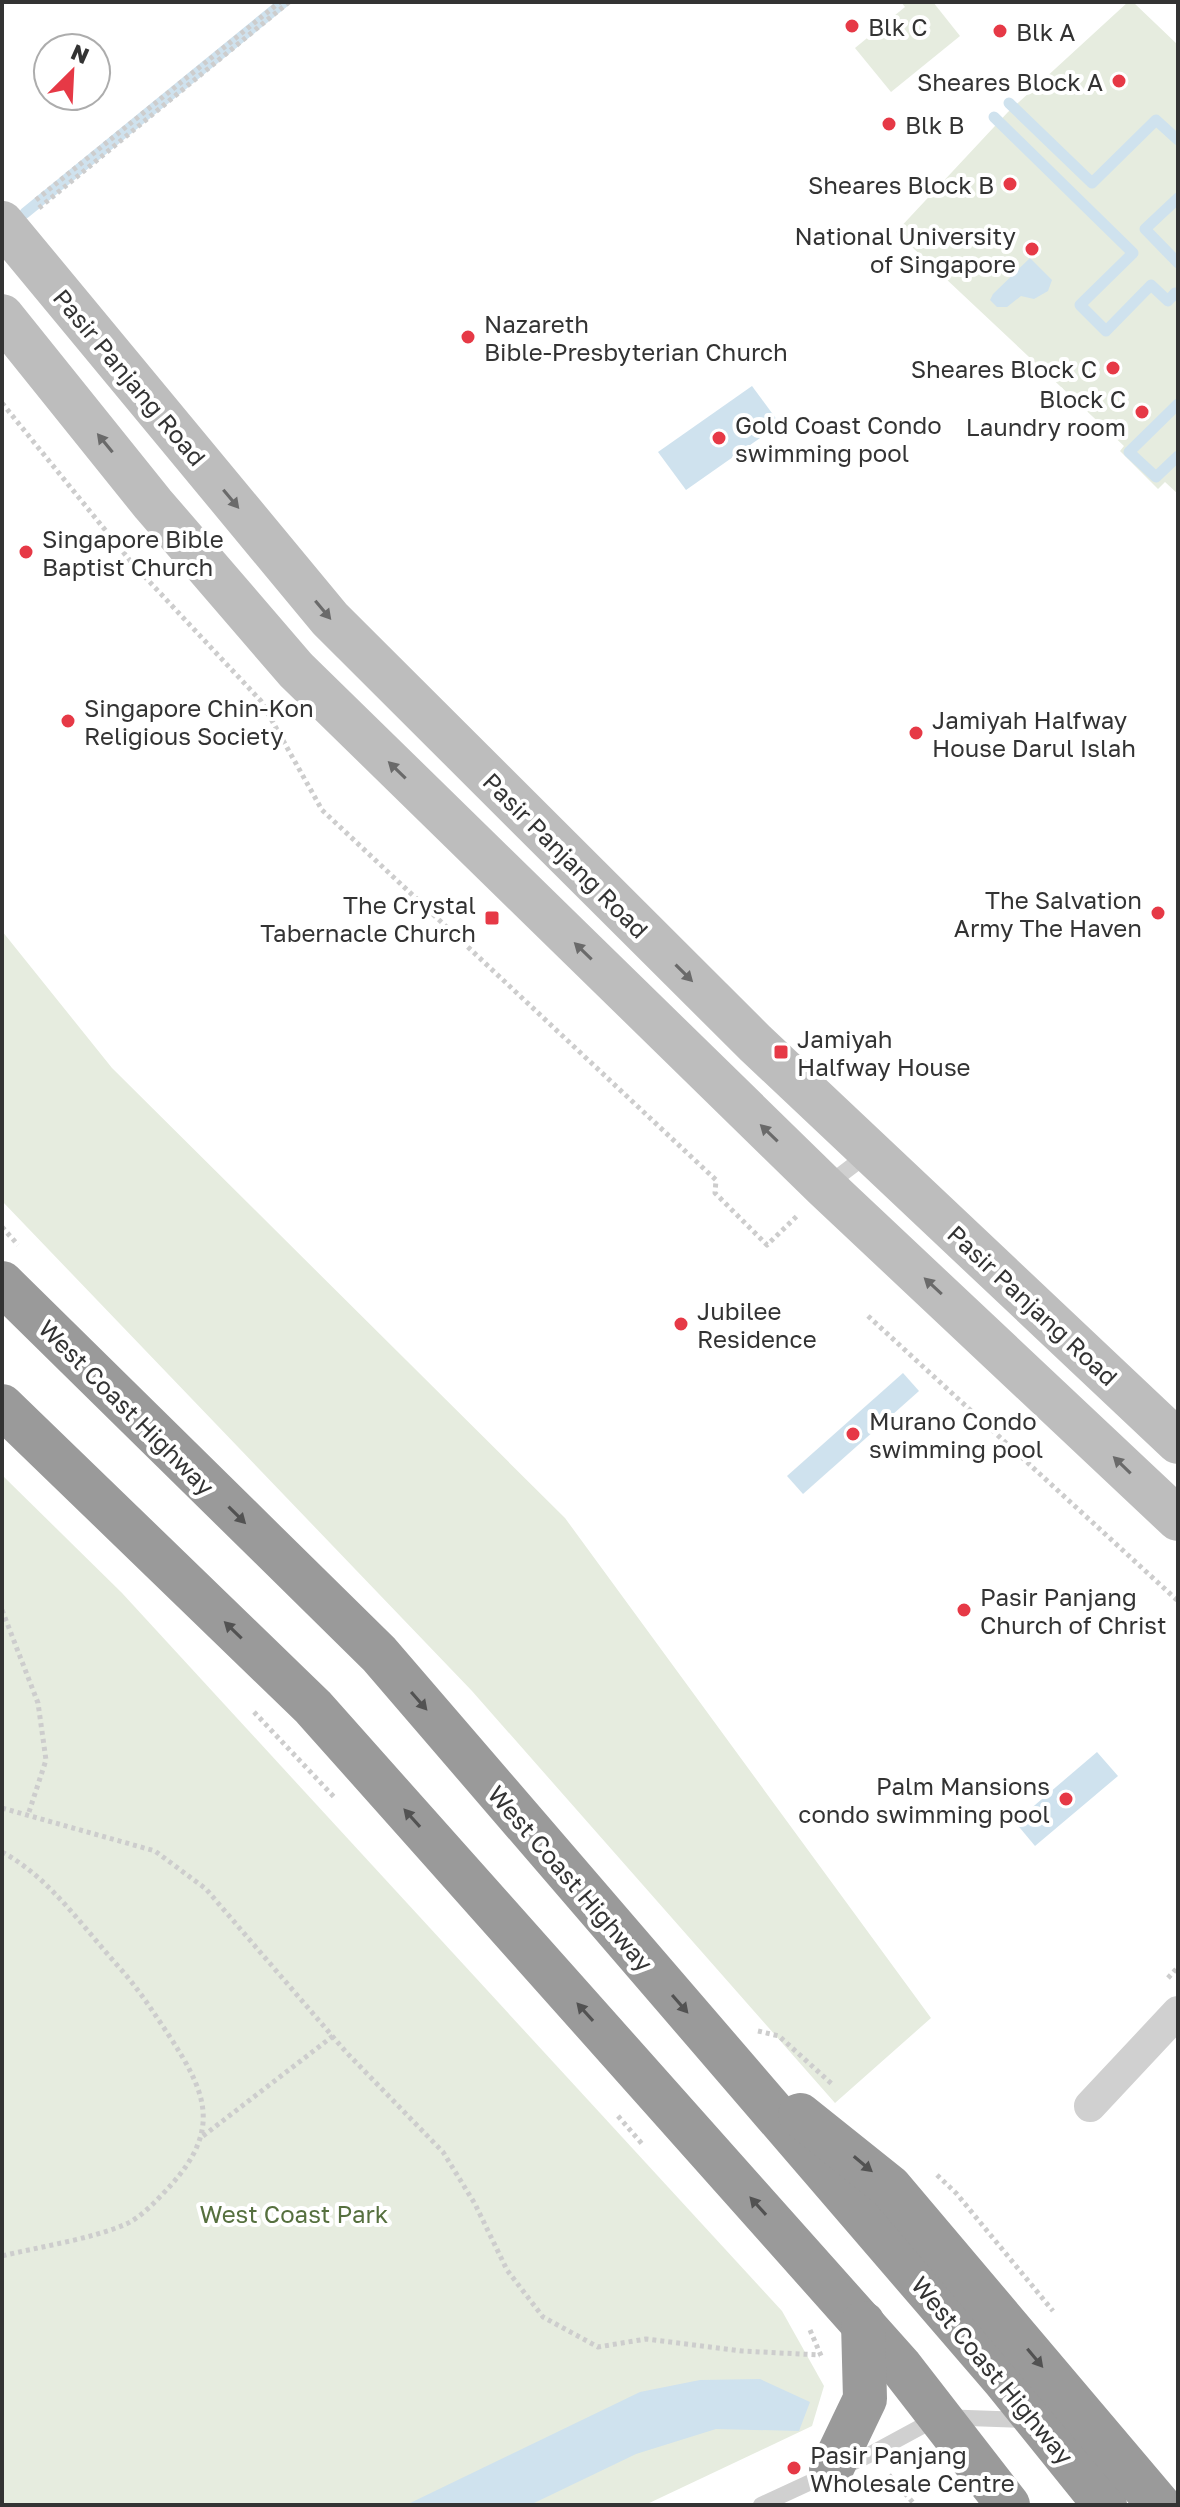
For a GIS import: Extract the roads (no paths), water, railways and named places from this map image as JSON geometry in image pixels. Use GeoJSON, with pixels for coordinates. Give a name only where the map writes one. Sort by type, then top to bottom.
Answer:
{"type":"FeatureCollection","features":[{"type":"Feature","properties":{"kind":"highway","name":"West Coast Highway"},"geometry":{"type":"LineString","coordinates":[[2,1283],[379,1654],[996,2370],[1105,2505]]}},
{"type":"Feature","properties":{"kind":"highway"},"geometry":{"type":"LineString","coordinates":[[2,1406],[313,1707],[863,2323],[1008,2505]]}},
{"type":"Feature","properties":{"kind":"highway"},"geometry":{"type":"LineString","coordinates":[[734,2066],[839,2143],[890,2187],[1159,2505]]}},
{"type":"Feature","properties":{"kind":"highway"},"geometry":{"type":"LineString","coordinates":[[851,2449],[865,2399],[863,2323]]}},
{"type":"Feature","properties":{"kind":"main road","name":"Pasir Panjang Road"},"geometry":{"type":"LineString","coordinates":[[2,223],[330,619],[736,1024],[1178,1442]]}},
{"type":"Feature","properties":{"kind":"main road"},"geometry":{"type":"LineString","coordinates":[[2,316],[153,504],[296,670],[825,1187],[1178,1519]]}},
{"type":"Feature","properties":{"kind":"street"},"geometry":{"type":"LineString","coordinates":[[1090,2106],[1178,2012]]}},
{"type":"Feature","properties":{"kind":"lane"},"geometry":{"type":"LineString","coordinates":[[825,1187],[871,1152]]}},
{"type":"Feature","properties":{"kind":"lane"},"geometry":{"type":"LineString","coordinates":[[761,2505],[851,2449],[939,2417],[1035,2420]]}},
{"type":"Feature","properties":{"kind":"water"},"geometry":{"type":"Polygon","coordinates":[[[1030,258],[1052,280],[1048,291],[1034,299],[1021,296],[1007,307],[997,307],[990,300],[993,294],[1030,258]]]}},
{"type":"Feature","properties":{"kind":"water","name":"Gold Coast Condo swimming pool"},"geometry":{"type":"Polygon","coordinates":[[[752,386],[780,424],[686,490],[658,452],[752,386]]]}},
{"type":"Feature","properties":{"kind":"water","name":"Murano Condo swimming pool"},"geometry":{"type":"Polygon","coordinates":[[[903,1373],[919,1391],[803,1494],[787,1476],[903,1373]]]}},
{"type":"Feature","properties":{"kind":"water","name":"Palm Mansions condo swimming pool"},"geometry":{"type":"Polygon","coordinates":[[[1097,1752],[1118,1776],[1035,1846],[1015,1822],[1097,1752]]]}},
{"type":"Feature","properties":{"kind":"water"},"geometry":{"type":"Polygon","coordinates":[[[760,2379],[810,2402],[799,2431],[716,2429],[636,2454],[530,2505],[406,2505],[640,2392],[700,2380],[760,2379]]]}},
{"type":"Feature","properties":{"kind":"waterway"},"geometry":{"type":"LineString","coordinates":[[25,213],[284,2]]}},
{"type":"Feature","properties":{"kind":"waterway"},"geometry":{"type":"LineString","coordinates":[[1009,103],[1092,183],[1156,120],[1178,140]]}},
{"type":"Feature","properties":{"kind":"waterway"},"geometry":{"type":"LineString","coordinates":[[994,117],[1133,253],[1080,305],[1106,331],[1151,285],[1168,301],[1175,293],[1178,296]]}},
{"type":"Feature","properties":{"kind":"waterway"},"geometry":{"type":"LineString","coordinates":[[1178,198],[1145,229],[1178,263]]}},
{"type":"Feature","properties":{"kind":"waterway"},"geometry":{"type":"LineString","coordinates":[[1178,404],[1129,452],[1156,477],[1178,456]]}},
{"type":"Feature","properties":{"kind":"place","name":"Blk C"},"geometry":{"type":"Point","coordinates":[852,26]}},
{"type":"Feature","properties":{"kind":"place","name":"Blk A"},"geometry":{"type":"Point","coordinates":[1000,31]}},
{"type":"Feature","properties":{"kind":"place","name":"Sheares Block A"},"geometry":{"type":"Point","coordinates":[1119,81]}},
{"type":"Feature","properties":{"kind":"place","name":"Blk B"},"geometry":{"type":"Point","coordinates":[889,124]}},
{"type":"Feature","properties":{"kind":"place","name":"Sheares Block B"},"geometry":{"type":"Point","coordinates":[1010,184]}},
{"type":"Feature","properties":{"kind":"place","name":"National University of Singapore"},"geometry":{"type":"Point","coordinates":[1032,249]}},
{"type":"Feature","properties":{"kind":"place","name":"Nazareth Bible-Presbyterian Church"},"geometry":{"type":"Point","coordinates":[468,337]}},
{"type":"Feature","properties":{"kind":"place","name":"Sheares Block C"},"geometry":{"type":"Point","coordinates":[1113,368]}},
{"type":"Feature","properties":{"kind":"place","name":"Block C Laundry room"},"geometry":{"type":"Point","coordinates":[1142,412]}},
{"type":"Feature","properties":{"kind":"place","name":"Gold Coast Condo swimming pool"},"geometry":{"type":"Point","coordinates":[719,438]}},
{"type":"Feature","properties":{"kind":"place","name":"Singapore Bible Baptist Church"},"geometry":{"type":"Point","coordinates":[26,552]}},
{"type":"Feature","properties":{"kind":"place","name":"Singapore Chin-Kon Religious Society"},"geometry":{"type":"Point","coordinates":[68,721]}},
{"type":"Feature","properties":{"kind":"place","name":"Jamiyah Halfway House Darul Islah"},"geometry":{"type":"Point","coordinates":[916,733]}},
{"type":"Feature","properties":{"kind":"place","name":"The Salvation Army The Haven"},"geometry":{"type":"Point","coordinates":[1158,913]}},
{"type":"Feature","properties":{"kind":"place","name":"The Crystal Tabernacle Church"},"geometry":{"type":"Point","coordinates":[492,918]}},
{"type":"Feature","properties":{"kind":"place","name":"Jamiyah Halfway House"},"geometry":{"type":"Point","coordinates":[781,1052]}},
{"type":"Feature","properties":{"kind":"place","name":"Jubilee Residence"},"geometry":{"type":"Point","coordinates":[681,1324]}},
{"type":"Feature","properties":{"kind":"place","name":"Murano Condo swimming pool"},"geometry":{"type":"Point","coordinates":[853,1434]}},
{"type":"Feature","properties":{"kind":"place","name":"Pasir Panjang Church of Christ"},"geometry":{"type":"Point","coordinates":[964,1610]}},
{"type":"Feature","properties":{"kind":"place","name":"Palm Mansions condo swimming pool"},"geometry":{"type":"Point","coordinates":[1066,1799]}},
{"type":"Feature","properties":{"kind":"place","name":"Pasir Panjang Wholesale Centre"},"geometry":{"type":"Point","coordinates":[794,2468]}},
{"type":"Feature","properties":{"kind":"park label","name":"West Coast Park"},"geometry":{"type":"Point","coordinates":[294,2213]}}]}
